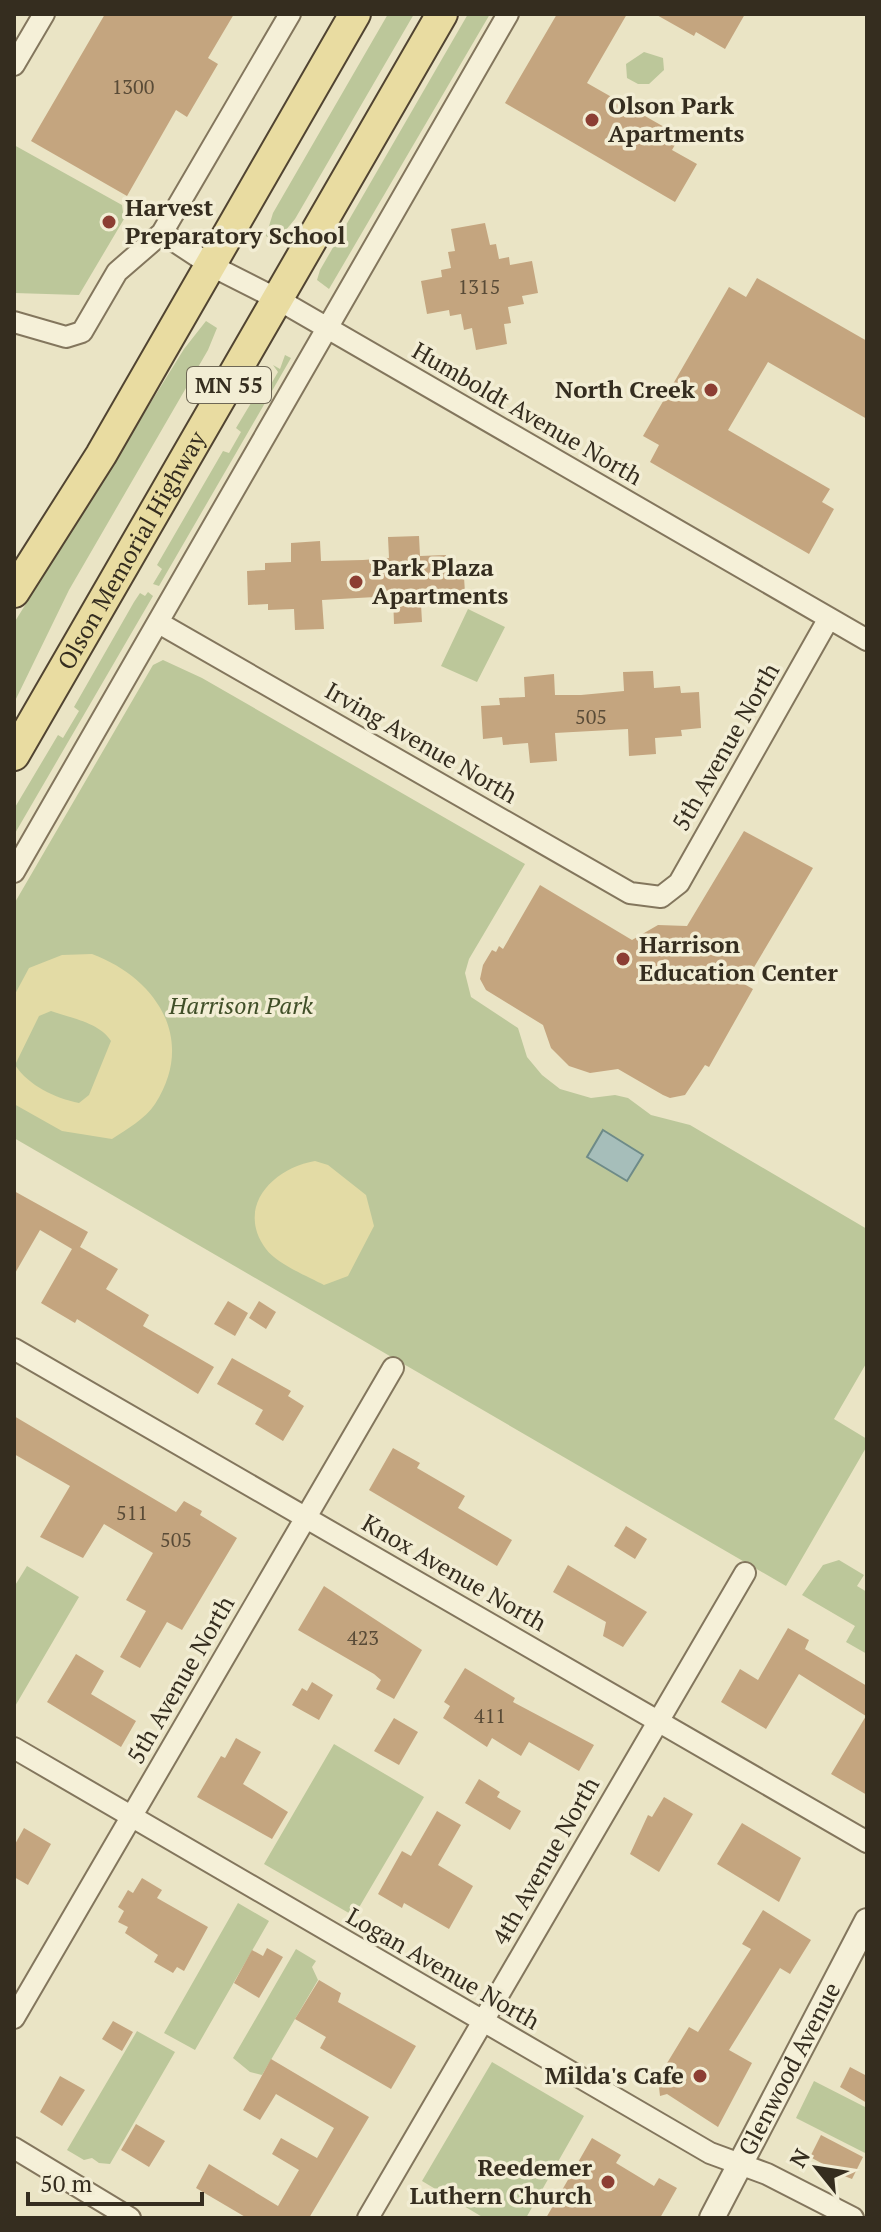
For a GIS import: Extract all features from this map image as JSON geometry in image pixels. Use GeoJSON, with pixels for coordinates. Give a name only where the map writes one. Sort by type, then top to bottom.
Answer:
{"type":"FeatureCollection","features":[{"type":"Feature","properties":{"kind":"main road","name":"MN 55"},"geometry":{"type":"LineString","coordinates":[[14,592],[101,455],[355,14]]}},
{"type":"Feature","properties":{"kind":"main road","name":"Olson Memorial Highway"},"geometry":{"type":"LineString","coordinates":[[14,755],[442,14]]}},
{"type":"Feature","properties":{"kind":"street"},"geometry":{"type":"LineString","coordinates":[[14,65],[44,14]]}},
{"type":"Feature","properties":{"kind":"street"},"geometry":{"type":"LineString","coordinates":[[14,322],[66,337],[82,332],[117,272],[162,233],[290,14]]}},
{"type":"Feature","properties":{"kind":"street"},"geometry":{"type":"LineString","coordinates":[[14,872],[508,14]]}},
{"type":"Feature","properties":{"kind":"street","name":"Humboldt Avenue North"},"geometry":{"type":"LineString","coordinates":[[162,233],[212,266],[279,300],[867,640]]}},
{"type":"Feature","properties":{"kind":"street","name":"5th Avenue North"},"geometry":{"type":"LineString","coordinates":[[661,897],[679,883],[829,618]]}},
{"type":"Feature","properties":{"kind":"street","name":"Irving Avenue North"},"geometry":{"type":"LineString","coordinates":[[159,623],[630,893],[661,897]]}},
{"type":"Feature","properties":{"kind":"street","name":"Knox Avenue North"},"geometry":{"type":"LineString","coordinates":[[14,1349],[867,1842]]}},
{"type":"Feature","properties":{"kind":"street","name":"5th Avenue North"},"geometry":{"type":"LineString","coordinates":[[14,2018],[393,1368]]}},
{"type":"Feature","properties":{"kind":"street","name":"4th Avenue North"},"geometry":{"type":"LineString","coordinates":[[368,2218],[745,1573]]}},
{"type":"Feature","properties":{"kind":"street","name":"Logan Avenue North"},"geometry":{"type":"LineString","coordinates":[[14,1748],[710,2153],[767,2174],[853,2218]]}},
{"type":"Feature","properties":{"kind":"street","name":"Glenwood Avenue"},"geometry":{"type":"LineString","coordinates":[[712,2218],[867,1921]]}},
{"type":"Feature","properties":{"kind":"street"},"geometry":{"type":"LineString","coordinates":[[14,2148],[130,2218]]}},
{"type":"Feature","properties":{"kind":"green space"},"geometry":{"type":"Polygon","coordinates":[[[388,14],[414,14],[295,219],[276,242],[266,236],[273,213],[388,14]]]}},
{"type":"Feature","properties":{"kind":"green space"},"geometry":{"type":"Polygon","coordinates":[[[468,14],[490,14],[329,289],[317,280],[320,270],[468,14]]]}},
{"type":"Feature","properties":{"kind":"green space"},"geometry":{"type":"Polygon","coordinates":[[[644,52],[663,58],[664,70],[649,84],[638,84],[627,78],[626,64],[644,52]]]}},
{"type":"Feature","properties":{"kind":"green space"},"geometry":{"type":"Polygon","coordinates":[[[14,145],[122,205],[124,219],[79,295],[14,293],[14,145]]]}},
{"type":"Feature","properties":{"kind":"green space"},"geometry":{"type":"Polygon","coordinates":[[[206,321],[217,328],[208,350],[69,590],[14,703],[14,623],[184,349],[206,321]]]}},
{"type":"Feature","properties":{"kind":"green space"},"geometry":{"type":"Polygon","coordinates":[[[285,355],[291,358],[159,586],[153,584],[162,569],[157,565],[223,451],[229,453],[241,432],[236,428],[260,388],[267,391],[278,372],[273,365],[280,369],[285,355]]]}},
{"type":"Feature","properties":{"kind":"green space"},"geometry":{"type":"Polygon","coordinates":[[[148,592],[153,596],[14,835],[14,809],[58,735],[63,738],[79,711],[74,707],[134,602],[140,593],[145,596],[148,592]]]}},
{"type":"Feature","properties":{"kind":"green space"},"geometry":{"type":"Polygon","coordinates":[[[468,609],[505,627],[477,682],[441,666],[468,609]]]}},
{"type":"Feature","properties":{"kind":"green space","name":"Harrison Park"},"geometry":{"type":"Polygon","coordinates":[[[163,660],[202,678],[525,864],[469,959],[465,973],[471,997],[518,1028],[527,1057],[542,1075],[560,1089],[591,1098],[615,1095],[628,1098],[651,1115],[690,1125],[867,1229],[867,1362],[834,1419],[867,1439],[867,1446],[786,1586],[14,1138],[14,904],[153,665],[163,660]]]}},
{"type":"Feature","properties":{"kind":"green space"},"geometry":{"type":"Polygon","coordinates":[[[839,1560],[864,1575],[857,1586],[867,1592],[867,1654],[846,1642],[855,1626],[802,1595],[823,1565],[839,1560]]]}},
{"type":"Feature","properties":{"kind":"green space"},"geometry":{"type":"Polygon","coordinates":[[[27,1566],[79,1597],[14,1708],[14,1587],[27,1566]]]}},
{"type":"Feature","properties":{"kind":"green space"},"geometry":{"type":"Polygon","coordinates":[[[334,1744],[424,1797],[354,1916],[264,1864],[334,1744]]]}},
{"type":"Feature","properties":{"kind":"green space"},"geometry":{"type":"Polygon","coordinates":[[[238,1903],[269,1921],[195,2050],[164,2033],[238,1903]]]}},
{"type":"Feature","properties":{"kind":"green space"},"geometry":{"type":"Polygon","coordinates":[[[296,1949],[316,1961],[312,1967],[318,1980],[262,2075],[250,2072],[233,2058],[296,1949]]]}},
{"type":"Feature","properties":{"kind":"green space"},"geometry":{"type":"Polygon","coordinates":[[[137,2031],[175,2052],[110,2164],[99,2163],[92,2158],[84,2160],[67,2150],[137,2031]]]}},
{"type":"Feature","properties":{"kind":"green space"},"geometry":{"type":"Polygon","coordinates":[[[492,2062],[584,2116],[526,2218],[484,2218],[422,2181],[492,2062]]]}},
{"type":"Feature","properties":{"kind":"green space"},"geometry":{"type":"Polygon","coordinates":[[[814,2081],[867,2108],[867,2154],[796,2118],[814,2081]]]}},
{"type":"Feature","properties":{"kind":"sand"},"geometry":{"type":"Polygon","coordinates":[[[92,954],[135,978],[163,1014],[170,1034],[172,1057],[167,1080],[155,1104],[141,1119],[112,1139],[62,1131],[14,1104],[14,996],[29,968],[62,955],[92,954]],[[51,1011],[39,1016],[15,1065],[43,1090],[79,1103],[89,1095],[111,1041],[92,1025],[51,1011]]]}},
{"type":"Feature","properties":{"kind":"sand"},"geometry":{"type":"Polygon","coordinates":[[[315,1161],[328,1165],[366,1195],[374,1226],[348,1276],[324,1285],[277,1260],[257,1233],[255,1219],[263,1192],[273,1181],[285,1172],[315,1161]]]}},
{"type":"Feature","properties":{"kind":"water"},"geometry":{"type":"Polygon","coordinates":[[[603,1130],[643,1155],[627,1181],[587,1157],[603,1130]]]}},
{"type":"Feature","properties":{"kind":"building"},"geometry":{"type":"Polygon","coordinates":[[[105,14],[234,14],[208,58],[218,64],[187,117],[176,110],[127,196],[31,141],[105,14]]]}},
{"type":"Feature","properties":{"kind":"building","name":"Olson Park Apartments"},"geometry":{"type":"Polygon","coordinates":[[[557,14],[627,14],[587,83],[680,136],[672,150],[697,164],[675,202],[505,103],[557,14]]]}},
{"type":"Feature","properties":{"kind":"building","name":"Olson Park Apartments"},"geometry":{"type":"Polygon","coordinates":[[[655,14],[745,14],[725,49],[655,14]]]}},
{"type":"Feature","properties":{"kind":"building"},"geometry":{"type":"Polygon","coordinates":[[[485,223],[490,245],[496,244],[499,259],[509,257],[510,265],[532,261],[538,293],[522,296],[524,304],[508,307],[511,323],[504,324],[507,344],[476,350],[472,328],[464,330],[461,314],[450,316],[449,310],[427,314],[421,281],[442,277],[441,270],[451,268],[448,252],[455,251],[451,229],[485,223]]]}},
{"type":"Feature","properties":{"kind":"building","name":"North Creek"},"geometry":{"type":"Polygon","coordinates":[[[757,278],[867,341],[867,419],[768,362],[728,430],[830,489],[822,502],[834,509],[809,554],[650,462],[659,445],[643,436],[729,287],[746,297],[757,278]]]}},
{"type":"Feature","properties":{"kind":"building","name":"Park Plaza Apartments"},"geometry":{"type":"Polygon","coordinates":[[[419,536],[420,556],[446,555],[447,562],[463,561],[465,593],[447,594],[447,602],[421,604],[422,622],[394,624],[393,596],[322,600],[324,629],[295,630],[294,609],[268,610],[268,604],[248,605],[247,571],[265,570],[265,563],[291,562],[291,543],[320,541],[321,561],[363,560],[389,558],[388,537],[419,536]]]}},
{"type":"Feature","properties":{"kind":"building","name":"Park Plaza Apartments"},"geometry":{"type":"Polygon","coordinates":[[[653,671],[654,688],[680,686],[681,693],[699,692],[701,728],[681,730],[682,736],[655,738],[656,754],[629,756],[628,729],[555,733],[557,761],[530,763],[528,743],[503,745],[502,737],[483,739],[481,706],[500,705],[499,698],[525,697],[524,677],[554,674],[555,695],[581,695],[624,691],[623,672],[653,671]]]}},
{"type":"Feature","properties":{"kind":"building","name":"Harrison Education Center"},"geometry":{"type":"Polygon","coordinates":[[[744,831],[813,868],[744,984],[753,989],[709,1067],[705,1065],[685,1095],[670,1098],[618,1069],[590,1073],[569,1066],[551,1048],[543,1025],[486,990],[480,979],[483,965],[492,950],[496,952],[499,946],[503,949],[540,885],[632,940],[658,925],[687,926],[744,831]]]}},
{"type":"Feature","properties":{"kind":"building"},"geometry":{"type":"Polygon","coordinates":[[[14,1191],[88,1232],[80,1247],[118,1269],[106,1289],[149,1315],[143,1326],[214,1367],[198,1394],[77,1319],[75,1323],[41,1303],[72,1249],[40,1230],[14,1275],[14,1191]]]}},
{"type":"Feature","properties":{"kind":"building"},"geometry":{"type":"Polygon","coordinates":[[[228,1301],[248,1313],[235,1336],[214,1324],[228,1301]]]}},
{"type":"Feature","properties":{"kind":"building"},"geometry":{"type":"Polygon","coordinates":[[[259,1301],[276,1312],[266,1329],[249,1318],[259,1301]]]}},
{"type":"Feature","properties":{"kind":"building"},"geometry":{"type":"Polygon","coordinates":[[[232,1358],[291,1391],[288,1396],[304,1406],[283,1441],[255,1424],[263,1410],[217,1384],[232,1358]]]}},
{"type":"Feature","properties":{"kind":"building"},"geometry":{"type":"Polygon","coordinates":[[[14,1416],[176,1512],[184,1501],[237,1538],[182,1630],[167,1622],[140,1668],[120,1657],[146,1611],[126,1600],[153,1553],[104,1524],[83,1558],[40,1537],[70,1486],[14,1454],[14,1416]]]}},
{"type":"Feature","properties":{"kind":"building"},"geometry":{"type":"Polygon","coordinates":[[[393,1448],[420,1463],[417,1468],[465,1496],[458,1508],[512,1540],[497,1566],[369,1490],[393,1448]]]}},
{"type":"Feature","properties":{"kind":"building"},"geometry":{"type":"Polygon","coordinates":[[[626,1526],[647,1539],[635,1559],[614,1546],[626,1526]]]}},
{"type":"Feature","properties":{"kind":"building"},"geometry":{"type":"Polygon","coordinates":[[[568,1565],[647,1612],[623,1647],[603,1636],[606,1622],[553,1592],[568,1565]]]}},
{"type":"Feature","properties":{"kind":"building"},"geometry":{"type":"Polygon","coordinates":[[[324,1586],[422,1650],[394,1699],[376,1689],[381,1680],[374,1674],[298,1630],[324,1586]]]}},
{"type":"Feature","properties":{"kind":"building"},"geometry":{"type":"Polygon","coordinates":[[[788,1628],[809,1640],[805,1649],[867,1686],[867,1795],[831,1774],[866,1716],[799,1674],[766,1729],[721,1702],[740,1669],[758,1680],[788,1628]]]}},
{"type":"Feature","properties":{"kind":"building"},"geometry":{"type":"Polygon","coordinates":[[[76,1654],[104,1671],[91,1694],[136,1721],[121,1747],[47,1702],[76,1654]]]}},
{"type":"Feature","properties":{"kind":"building"},"geometry":{"type":"Polygon","coordinates":[[[465,1668],[515,1698],[513,1702],[594,1745],[579,1771],[529,1742],[521,1756],[492,1738],[487,1747],[443,1718],[450,1706],[444,1702],[465,1668]]]}},
{"type":"Feature","properties":{"kind":"building"},"geometry":{"type":"Polygon","coordinates":[[[312,1682],[333,1695],[319,1720],[292,1705],[302,1688],[307,1691],[312,1682]]]}},
{"type":"Feature","properties":{"kind":"building"},"geometry":{"type":"Polygon","coordinates":[[[394,1718],[418,1732],[399,1765],[374,1751],[394,1718]]]}},
{"type":"Feature","properties":{"kind":"building"},"geometry":{"type":"Polygon","coordinates":[[[236,1738],[261,1752],[243,1784],[288,1812],[272,1839],[197,1797],[221,1756],[225,1758],[236,1738]]]}},
{"type":"Feature","properties":{"kind":"building"},"geometry":{"type":"Polygon","coordinates":[[[479,1779],[500,1792],[497,1797],[521,1811],[510,1830],[465,1803],[479,1779]]]}},
{"type":"Feature","properties":{"kind":"building"},"geometry":{"type":"Polygon","coordinates":[[[664,1797],[693,1814],[659,1872],[630,1854],[648,1815],[652,1817],[664,1797]]]}},
{"type":"Feature","properties":{"kind":"building"},"geometry":{"type":"Polygon","coordinates":[[[437,1811],[461,1825],[438,1865],[473,1886],[449,1929],[404,1903],[402,1908],[378,1894],[402,1851],[411,1856],[437,1811]]]}},
{"type":"Feature","properties":{"kind":"building"},"geometry":{"type":"Polygon","coordinates":[[[742,1823],[801,1858],[779,1902],[717,1864],[742,1823]]]}},
{"type":"Feature","properties":{"kind":"building"},"geometry":{"type":"Polygon","coordinates":[[[24,1828],[51,1844],[28,1885],[14,1877],[14,1846],[24,1828]]]}},
{"type":"Feature","properties":{"kind":"building"},"geometry":{"type":"Polygon","coordinates":[[[142,1878],[162,1890],[157,1898],[208,1927],[184,1971],[177,1967],[173,1973],[154,1962],[158,1955],[125,1933],[128,1927],[118,1922],[124,1911],[118,1907],[128,1890],[133,1893],[142,1878]]]}},
{"type":"Feature","properties":{"kind":"building"},"geometry":{"type":"Polygon","coordinates":[[[763,1910],[811,1940],[790,1974],[780,1968],[729,2050],[752,2063],[718,2127],[667,2094],[660,2096],[658,2078],[689,2027],[698,2032],[751,1949],[742,1944],[763,1910]]]}},
{"type":"Feature","properties":{"kind":"building"},"geometry":{"type":"Polygon","coordinates":[[[267,1948],[283,1957],[259,1998],[234,1983],[252,1950],[263,1956],[267,1948]]]}},
{"type":"Feature","properties":{"kind":"building"},"geometry":{"type":"Polygon","coordinates":[[[319,1980],[341,1993],[338,2002],[416,2046],[391,2089],[320,2048],[326,2037],[295,2019],[319,1980]]]}},
{"type":"Feature","properties":{"kind":"building"},"geometry":{"type":"Polygon","coordinates":[[[113,2021],[133,2032],[122,2051],[102,2039],[113,2021]]]}},
{"type":"Feature","properties":{"kind":"building"},"geometry":{"type":"Polygon","coordinates":[[[271,2059],[369,2117],[309,2218],[247,2218],[196,2188],[209,2164],[278,2206],[299,2170],[272,2154],[281,2138],[317,2158],[334,2128],[276,2094],[260,2120],[243,2110],[271,2059]]]}},
{"type":"Feature","properties":{"kind":"building"},"geometry":{"type":"Polygon","coordinates":[[[850,2067],[867,2076],[867,2103],[840,2087],[850,2067]]]}},
{"type":"Feature","properties":{"kind":"building"},"geometry":{"type":"Polygon","coordinates":[[[60,2076],[85,2090],[62,2126],[40,2112],[60,2076]]]}},
{"type":"Feature","properties":{"kind":"building"},"geometry":{"type":"Polygon","coordinates":[[[136,2124],[165,2141],[149,2167],[121,2150],[136,2124]]]}},
{"type":"Feature","properties":{"kind":"building"},"geometry":{"type":"Polygon","coordinates":[[[821,2135],[863,2157],[852,2179],[824,2168],[825,2165],[810,2157],[821,2135]]]}},
{"type":"Feature","properties":{"kind":"building","name":"Reedemer Luthern Church"},"geometry":{"type":"Polygon","coordinates":[[[592,2138],[621,2155],[616,2163],[654,2186],[659,2178],[677,2188],[660,2218],[546,2218],[592,2138]]]}},
{"type":"Feature","properties":{"kind":"place","name":"Olson Park Apartments"},"geometry":{"type":"Point","coordinates":[592,120]}},
{"type":"Feature","properties":{"kind":"place","name":"Harvest Preparatory School"},"geometry":{"type":"Point","coordinates":[109,222]}},
{"type":"Feature","properties":{"kind":"place","name":"North Creek"},"geometry":{"type":"Point","coordinates":[711,390]}},
{"type":"Feature","properties":{"kind":"place","name":"Park Plaza Apartments"},"geometry":{"type":"Point","coordinates":[356,582]}},
{"type":"Feature","properties":{"kind":"place","name":"Harrison Education Center"},"geometry":{"type":"Point","coordinates":[623,959]}},
{"type":"Feature","properties":{"kind":"place","name":"Milda's Cafe"},"geometry":{"type":"Point","coordinates":[700,2076]}},
{"type":"Feature","properties":{"kind":"place","name":"Reedemer Luthern Church"},"geometry":{"type":"Point","coordinates":[608,2182]}}]}
